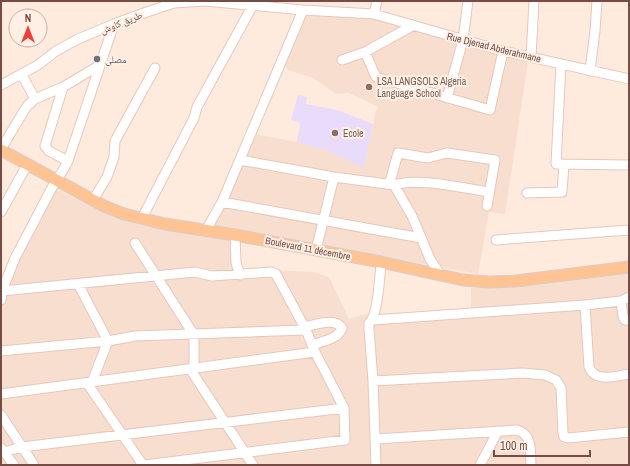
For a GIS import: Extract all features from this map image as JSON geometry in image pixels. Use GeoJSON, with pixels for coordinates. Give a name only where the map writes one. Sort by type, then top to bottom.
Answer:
{"type":"FeatureCollection","features":[{"type":"Feature","properties":{"kind":"main road","name":"Boulevard 11 décembre"},"geometry":{"type":"LineString","coordinates":[[1,150],[93,200],[124,214],[165,224],[236,235],[381,262],[463,280],[489,282],[516,281],[629,267]]}},
{"type":"Feature","properties":{"kind":"street","name":"طريق كاوش"},"geometry":{"type":"LineString","coordinates":[[1,85],[22,75],[56,51],[78,39],[173,2],[205,1],[303,10],[374,14]]}},
{"type":"Feature","properties":{"kind":"street"},"geometry":{"type":"LineString","coordinates":[[374,14],[377,1]]}},
{"type":"Feature","properties":{"kind":"street"},"geometry":{"type":"LineString","coordinates":[[447,98],[463,40],[468,1]]}},
{"type":"Feature","properties":{"kind":"street"},"geometry":{"type":"LineString","coordinates":[[531,57],[534,1]]}},
{"type":"Feature","properties":{"kind":"street"},"geometry":{"type":"LineString","coordinates":[[590,71],[597,1]]}},
{"type":"Feature","properties":{"kind":"street"},"geometry":{"type":"LineString","coordinates":[[142,218],[194,118],[198,107],[253,5]]}},
{"type":"Feature","properties":{"kind":"street"},"geometry":{"type":"LineString","coordinates":[[206,230],[222,202],[303,10]]}},
{"type":"Feature","properties":{"kind":"street","name":"Rue Djenad Abderahmane"},"geometry":{"type":"LineString","coordinates":[[374,14],[503,51],[629,80]]}},
{"type":"Feature","properties":{"kind":"street"},"geometry":{"type":"LineString","coordinates":[[89,383],[122,436],[144,465],[344,440],[344,408],[276,274],[271,272],[212,276],[195,272],[78,284],[2,295],[15,258],[56,180],[68,161],[114,24]]}},
{"type":"Feature","properties":{"kind":"street"},"geometry":{"type":"LineString","coordinates":[[342,60],[365,52],[412,26]]}},
{"type":"Feature","properties":{"kind":"street"},"geometry":{"type":"LineString","coordinates":[[365,52],[376,77],[490,110],[503,51]]}},
{"type":"Feature","properties":{"kind":"street"},"geometry":{"type":"LineString","coordinates":[[561,64],[556,164],[629,165]]}},
{"type":"Feature","properties":{"kind":"street"},"geometry":{"type":"LineString","coordinates":[[1,150],[27,106],[35,99],[63,87],[100,65]]}},
{"type":"Feature","properties":{"kind":"street"},"geometry":{"type":"LineString","coordinates":[[93,200],[107,177],[114,157],[116,141],[155,68]]}},
{"type":"Feature","properties":{"kind":"street"},"geometry":{"type":"LineString","coordinates":[[22,75],[35,99]]}},
{"type":"Feature","properties":{"kind":"street"},"geometry":{"type":"LineString","coordinates":[[63,87],[45,146],[49,151],[68,161]]}},
{"type":"Feature","properties":{"kind":"street"},"geometry":{"type":"LineString","coordinates":[[440,274],[430,259],[412,216],[394,185],[390,182],[398,153],[428,158],[447,153],[495,160],[487,206]]}},
{"type":"Feature","properties":{"kind":"street"},"geometry":{"type":"LineString","coordinates":[[240,160],[334,177],[394,185],[402,182],[418,182],[489,192]]}},
{"type":"Feature","properties":{"kind":"street"},"geometry":{"type":"LineString","coordinates":[[527,193],[562,192],[564,164]]}},
{"type":"Feature","properties":{"kind":"street"},"geometry":{"type":"LineString","coordinates":[[1,212],[27,165]]}},
{"type":"Feature","properties":{"kind":"street"},"geometry":{"type":"LineString","coordinates":[[316,250],[334,177]]}},
{"type":"Feature","properties":{"kind":"street"},"geometry":{"type":"LineString","coordinates":[[222,202],[421,238]]}},
{"type":"Feature","properties":{"kind":"street"},"geometry":{"type":"LineString","coordinates":[[496,240],[629,230]]}},
{"type":"Feature","properties":{"kind":"street"},"geometry":{"type":"LineString","coordinates":[[236,235],[236,263],[240,275]]}},
{"type":"Feature","properties":{"kind":"street"},"geometry":{"type":"LineString","coordinates":[[135,243],[194,335],[192,369],[253,465]]}},
{"type":"Feature","properties":{"kind":"street"},"geometry":{"type":"LineString","coordinates":[[376,465],[376,439],[369,323],[372,320],[377,301],[381,262]]}},
{"type":"Feature","properties":{"kind":"street"},"geometry":{"type":"LineString","coordinates":[[78,284],[108,341]]}},
{"type":"Feature","properties":{"kind":"street"},"geometry":{"type":"LineString","coordinates":[[372,320],[585,305],[625,299],[624,318],[629,320]]}},
{"type":"Feature","properties":{"kind":"street"},"geometry":{"type":"LineString","coordinates":[[585,305],[589,367],[592,372],[596,376],[602,377],[629,374]]}},
{"type":"Feature","properties":{"kind":"street"},"geometry":{"type":"LineString","coordinates":[[1,351],[108,341],[135,336],[194,335],[305,329],[330,322],[340,325],[342,328],[341,333],[314,349],[192,369],[1,394]]}},
{"type":"Feature","properties":{"kind":"street"},"geometry":{"type":"LineString","coordinates":[[89,383],[108,341]]}},
{"type":"Feature","properties":{"kind":"street"},"geometry":{"type":"LineString","coordinates":[[373,381],[522,373],[545,375],[556,380],[561,388],[564,437],[568,438],[629,432]]}},
{"type":"Feature","properties":{"kind":"street"},"geometry":{"type":"LineString","coordinates":[[2,450],[344,408]]}},
{"type":"Feature","properties":{"kind":"street"},"geometry":{"type":"LineString","coordinates":[[1,415],[34,465]]}},
{"type":"Feature","properties":{"kind":"street"},"geometry":{"type":"LineString","coordinates":[[376,439],[517,430],[524,432],[529,439],[531,465]]}},
{"type":"Feature","properties":{"kind":"street"},"geometry":{"type":"LineString","coordinates":[[480,465],[498,431]]}},
{"type":"Feature","properties":{"kind":"street"},"geometry":{"type":"LineString","coordinates":[[2,450],[14,465]]}},
{"type":"Feature","properties":{"kind":"shaded area"},"geometry":{"type":"Polygon","coordinates":[[[307,13],[375,17],[528,62],[505,214],[489,212],[478,274],[213,225],[254,134],[297,142],[328,151],[364,167],[377,106],[349,93],[336,94],[313,78],[288,70],[283,63],[298,28],[307,13]]]}},
{"type":"Feature","properties":{"kind":"shaded area","name":"Ecole"},"geometry":{"type":"Polygon","coordinates":[[[298,95],[307,97],[306,104],[337,110],[373,124],[364,168],[328,151],[297,142],[300,123],[291,120],[298,95]]]}},
{"type":"Feature","properties":{"kind":"shaded area"},"geometry":{"type":"Polygon","coordinates":[[[54,188],[99,210],[137,224],[157,228],[160,226],[231,240],[234,274],[272,270],[313,272],[329,277],[349,319],[366,314],[377,317],[471,309],[471,288],[540,285],[629,272],[629,465],[1,465],[1,316],[3,292],[54,188]]]}},
{"type":"Feature","properties":{"kind":"place","name":"مصلى"},"geometry":{"type":"Point","coordinates":[97,59]}},
{"type":"Feature","properties":{"kind":"place","name":"LSA LANGSOLS Algeria Language School"},"geometry":{"type":"Point","coordinates":[369,87]}},
{"type":"Feature","properties":{"kind":"place","name":"Ecole"},"geometry":{"type":"Point","coordinates":[335,133]}}]}
